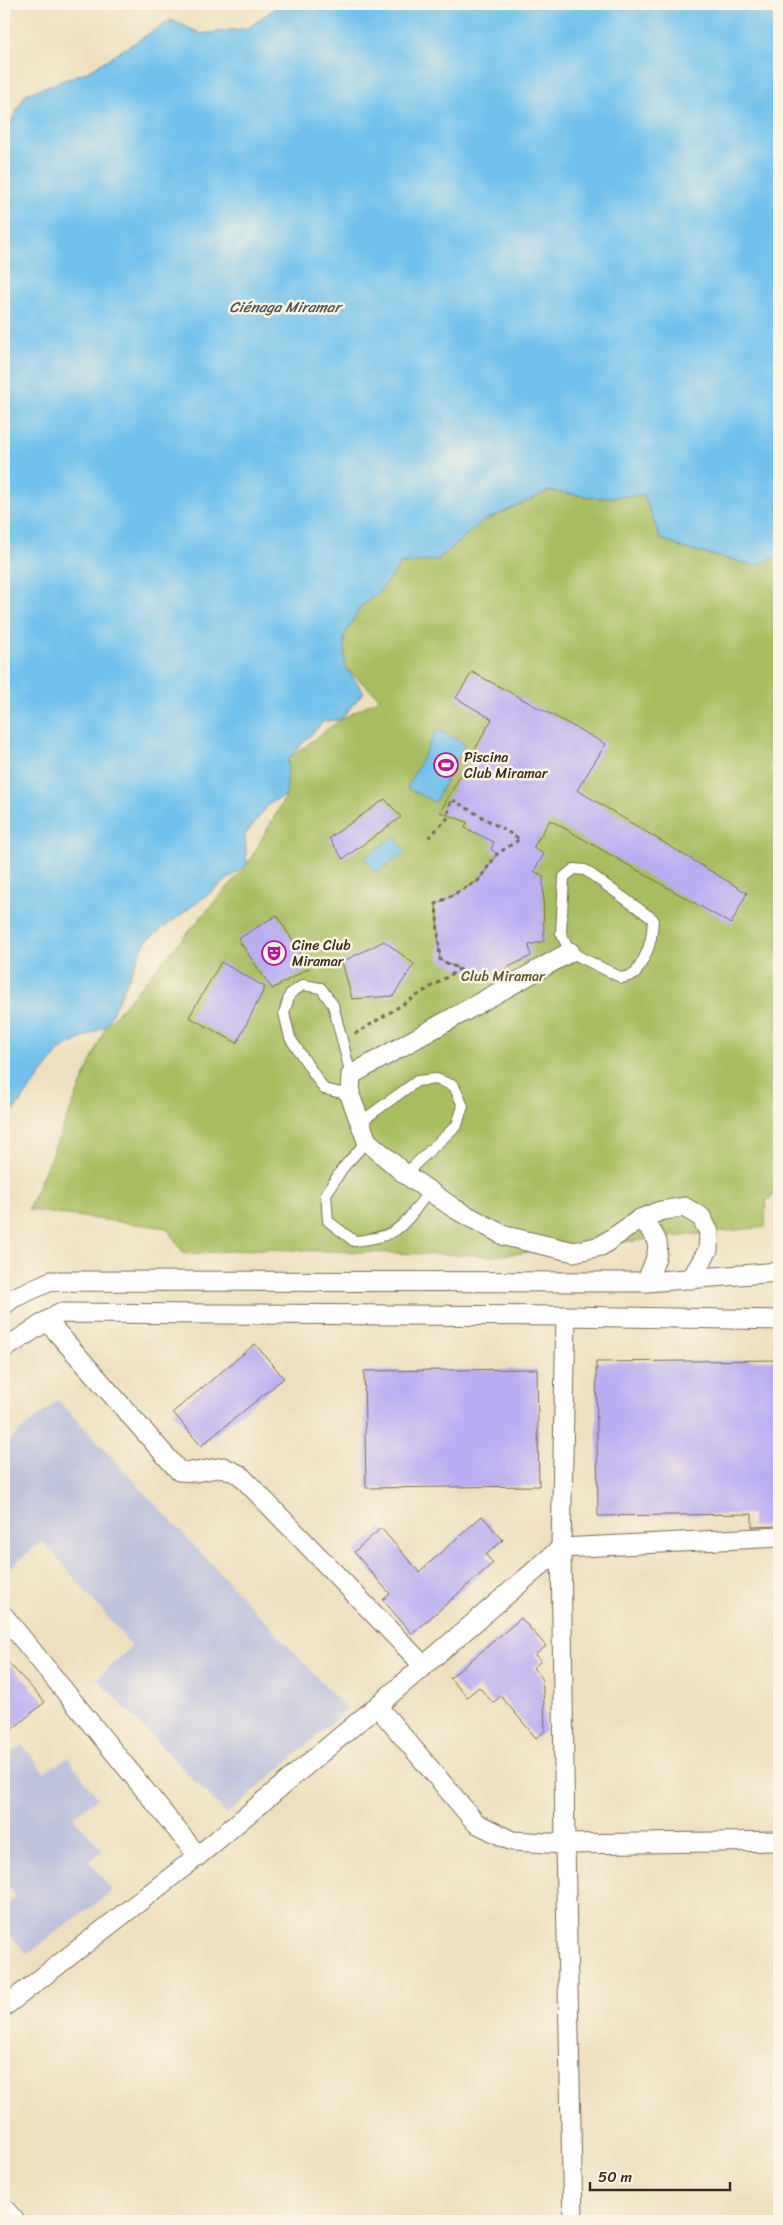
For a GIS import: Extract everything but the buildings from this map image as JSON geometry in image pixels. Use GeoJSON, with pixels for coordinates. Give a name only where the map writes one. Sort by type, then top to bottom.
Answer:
{"type":"FeatureCollection","features":[{"type":"Feature","properties":{"kind":"street"},"geometry":{"type":"LineString","coordinates":[[570,952],[351,1075],[350,1095],[359,1123],[367,1142],[405,1174],[455,1209],[505,1236],[574,1252],[601,1246],[640,1219],[660,1211],[684,1207],[701,1217],[709,1232],[708,1250],[691,1279]]}},
{"type":"Feature","properties":{"kind":"street"},"geometry":{"type":"LineString","coordinates":[[640,1219],[652,1230],[659,1245],[646,1282]]}},
{"type":"Feature","properties":{"kind":"street"},"geometry":{"type":"LineString","coordinates":[[4,1305],[13,1298],[51,1281],[646,1282],[779,1272]]}},
{"type":"Feature","properties":{"kind":"street"},"geometry":{"type":"LineString","coordinates":[[4,1349],[59,1313],[566,1316],[779,1320]]}},
{"type":"Feature","properties":{"kind":"street"},"geometry":{"type":"LineString","coordinates":[[566,1316],[561,1548],[573,2221]]}},
{"type":"Feature","properties":{"kind":"street"},"geometry":{"type":"LineString","coordinates":[[47,1321],[179,1470],[196,1472],[223,1467],[240,1475],[424,1666]]}},
{"type":"Feature","properties":{"kind":"street"},"geometry":{"type":"LineString","coordinates":[[7,1996],[198,1856],[378,1706],[561,1548],[779,1537]]}},
{"type":"Feature","properties":{"kind":"street"},"geometry":{"type":"LineString","coordinates":[[4,1616],[198,1856]]}},
{"type":"Feature","properties":{"kind":"street"},"geometry":{"type":"LineString","coordinates":[[378,1706],[476,1823],[512,1841],[565,1844],[779,1841]]}},
{"type":"Feature","properties":{"kind":"street"},"geometry":{"type":"LineString","coordinates":[[4,2208],[15,2221]]}},
{"type":"Feature","properties":{"kind":"lane"},"geometry":{"type":"LineString","coordinates":[[574,869],[585,870],[653,919],[653,936],[648,953],[635,974],[622,978],[570,952],[561,933],[564,877],[574,869]]}},
{"type":"Feature","properties":{"kind":"lane"},"geometry":{"type":"LineString","coordinates":[[350,1095],[324,1089],[290,1038],[284,1013],[290,994],[303,985],[321,988],[333,1005],[351,1075]]}},
{"type":"Feature","properties":{"kind":"lane"},"geometry":{"type":"LineString","coordinates":[[359,1123],[417,1080],[436,1079],[454,1086],[463,1106],[457,1125],[405,1174]]}},
{"type":"Feature","properties":{"kind":"lane"},"geometry":{"type":"LineString","coordinates":[[367,1142],[342,1168],[326,1194],[328,1221],[354,1241],[379,1238],[402,1227],[428,1191]]}},
{"type":"Feature","properties":{"kind":"path"},"geometry":{"type":"LineString","coordinates":[[342,1043],[375,1019],[460,969],[440,960],[436,904],[478,881],[497,854],[520,839],[451,799],[447,819],[427,839]]}},
{"type":"Feature","properties":{"kind":"shaded area"},"geometry":{"type":"Polygon","coordinates":[[[58,1400],[347,1709],[227,1815],[97,1679],[132,1646],[43,1541],[4,1572],[4,1445],[58,1400]]]}},
{"type":"Feature","properties":{"kind":"shaded area"},"geometry":{"type":"Polygon","coordinates":[[[22,1745],[44,1772],[68,1758],[98,1798],[73,1817],[103,1851],[89,1861],[113,1891],[27,1954],[4,1928],[4,1908],[16,1897],[4,1879],[4,1758],[22,1745]]]}},
{"type":"Feature","properties":{"kind":"green space","name":"Club Miramar"},"geometry":{"type":"Polygon","coordinates":[[[549,491],[598,498],[644,495],[660,538],[682,548],[756,566],[779,556],[779,1192],[766,1201],[765,1227],[493,1256],[261,1249],[184,1254],[167,1228],[28,1210],[106,1026],[247,865],[286,796],[288,759],[340,720],[380,698],[344,667],[344,636],[361,606],[378,593],[401,564],[437,560],[482,522],[549,491]]]}},
{"type":"Feature","properties":{"kind":"water","name":"Ciénaga Miramar"},"geometry":{"type":"Polygon","coordinates":[[[280,4],[779,4],[779,556],[756,566],[682,548],[660,538],[644,495],[598,498],[549,491],[482,522],[437,560],[401,564],[378,593],[361,606],[344,636],[345,667],[364,692],[340,720],[324,721],[288,759],[286,796],[271,802],[245,835],[247,865],[146,941],[106,1026],[60,1050],[12,1113],[4,1151],[4,135],[26,94],[89,71],[171,20],[202,34],[248,28],[280,4]]]}},
{"type":"Feature","properties":{"kind":"water"},"geometry":{"type":"Polygon","coordinates":[[[437,729],[465,744],[435,802],[407,788],[437,729]]]}},
{"type":"Feature","properties":{"kind":"water"},"geometry":{"type":"Polygon","coordinates":[[[394,837],[406,852],[375,873],[365,858],[394,837]]]}},
{"type":"Feature","properties":{"kind":"place","name":"Piscina Club Miramar"},"geometry":{"type":"Point","coordinates":[446,765]}},
{"type":"Feature","properties":{"kind":"place","name":"Cine Club Miramar"},"geometry":{"type":"Point","coordinates":[274,953]}}]}
